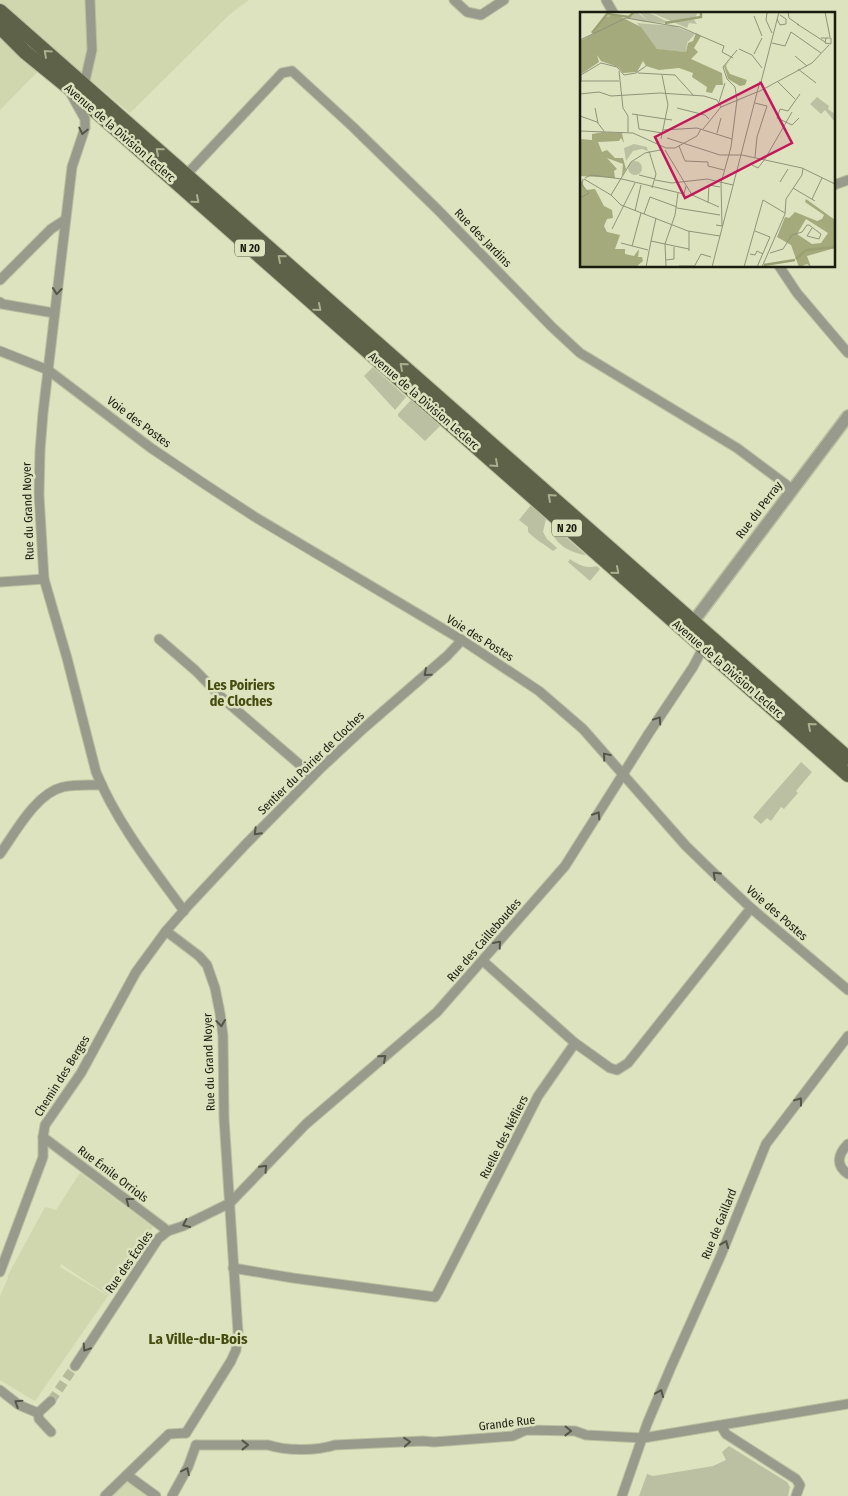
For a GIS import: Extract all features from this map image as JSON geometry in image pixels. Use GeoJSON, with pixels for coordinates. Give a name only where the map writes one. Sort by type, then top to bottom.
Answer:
{"type":"FeatureCollection","features":[{"type":"Feature","properties":{"kind":"main road","name":"Avenue de la Division Leclerc"},"geometry":{"type":"LineString","coordinates":[[0,11],[848,758]]}},
{"type":"Feature","properties":{"kind":"main road","name":"Avenue de la Division Leclerc"},"geometry":{"type":"LineString","coordinates":[[0,27],[25,52],[68,87],[848,775]]}},
{"type":"Feature","properties":{"kind":"main road"},"geometry":{"type":"LineString","coordinates":[[0,37],[25,52]]}},
{"type":"Feature","properties":{"kind":"street"},"geometry":{"type":"LineString","coordinates":[[454,0],[467,12],[481,15],[504,0]]}},
{"type":"Feature","properties":{"kind":"street"},"geometry":{"type":"LineString","coordinates":[[606,0],[613,12]]}},
{"type":"Feature","properties":{"kind":"street"},"geometry":{"type":"LineString","coordinates":[[84,85],[92,50],[90,1]]}},
{"type":"Feature","properties":{"kind":"street","name":"Rue des Jardins"},"geometry":{"type":"LineString","coordinates":[[186,174],[282,74],[292,71],[437,209],[533,308],[580,353],[737,448],[792,489]]}},
{"type":"Feature","properties":{"kind":"street","name":"Rue du Grand Noyer"},"geometry":{"type":"LineString","coordinates":[[68,87],[85,120],[85,128],[72,167],[64,220],[40,451],[39,504],[44,579],[67,658],[96,772],[138,847],[184,910]]}},
{"type":"Feature","properties":{"kind":"street"},"geometry":{"type":"LineString","coordinates":[[836,184],[848,180]]}},
{"type":"Feature","properties":{"kind":"street"},"geometry":{"type":"LineString","coordinates":[[0,280],[50,229],[64,220]]}},
{"type":"Feature","properties":{"kind":"street"},"geometry":{"type":"LineString","coordinates":[[780,268],[797,293],[848,353]]}},
{"type":"Feature","properties":{"kind":"street"},"geometry":{"type":"LineString","coordinates":[[0,302],[2,304],[54,313]]}},
{"type":"Feature","properties":{"kind":"street","name":"Voie des Postes"},"geometry":{"type":"LineString","coordinates":[[0,351],[48,370],[151,448],[214,490],[264,522],[462,640],[506,668],[562,709],[583,729],[622,776],[686,846],[751,908],[848,990]]}},
{"type":"Feature","properties":{"kind":"street","name":"Rue du Perray"},"geometry":{"type":"LineString","coordinates":[[693,622],[848,416]]}},
{"type":"Feature","properties":{"kind":"street"},"geometry":{"type":"LineString","coordinates":[[0,582],[44,579]]}},
{"type":"Feature","properties":{"kind":"street"},"geometry":{"type":"LineString","coordinates":[[693,622],[703,648]]}},
{"type":"Feature","properties":{"kind":"street"},"geometry":{"type":"LineString","coordinates":[[159,639],[196,671],[220,696],[313,776]]}},
{"type":"Feature","properties":{"kind":"street","name":"Sentier du Poirier de Cloches"},"geometry":{"type":"LineString","coordinates":[[184,910],[313,776],[364,728],[447,656],[462,640]]}},
{"type":"Feature","properties":{"kind":"street","name":"Rue des Cailleboudes"},"geometry":{"type":"LineString","coordinates":[[230,1203],[306,1124],[437,1012],[564,866],[693,667],[703,648]]}},
{"type":"Feature","properties":{"kind":"street"},"geometry":{"type":"LineString","coordinates":[[0,854],[35,806],[46,795],[65,786],[102,785]]}},
{"type":"Feature","properties":{"kind":"street"},"geometry":{"type":"LineString","coordinates":[[482,961],[575,1043],[610,1068],[617,1070],[628,1063],[751,908]]}},
{"type":"Feature","properties":{"kind":"street","name":"Chemin des Berges"},"geometry":{"type":"LineString","coordinates":[[0,1272],[43,1157],[45,1125],[81,1073],[136,972],[184,910]]}},
{"type":"Feature","properties":{"kind":"street","name":"Rue du Grand Noyer"},"geometry":{"type":"LineString","coordinates":[[166,931],[204,960],[211,975],[220,1013],[223,1036],[222,1092],[238,1332],[236,1350],[231,1362],[186,1433]]}},
{"type":"Feature","properties":{"kind":"street","name":"Rue de Gaillard"},"geometry":{"type":"LineString","coordinates":[[622,1496],[671,1367],[721,1255],[766,1144],[848,1036]]}},
{"type":"Feature","properties":{"kind":"street","name":"Ruelle des Néfliers"},"geometry":{"type":"LineString","coordinates":[[233,1268],[435,1297],[538,1096],[575,1043]]}},
{"type":"Feature","properties":{"kind":"street","name":"Rue Émile Orriols"},"geometry":{"type":"LineString","coordinates":[[43,1137],[168,1231]]}},
{"type":"Feature","properties":{"kind":"street"},"geometry":{"type":"LineString","coordinates":[[848,1144],[841,1151],[838,1158],[841,1168],[848,1174]]}},
{"type":"Feature","properties":{"kind":"street"},"geometry":{"type":"LineString","coordinates":[[229,1183],[245,1189]]}},
{"type":"Feature","properties":{"kind":"street","name":"Rue des Écoles"},"geometry":{"type":"LineString","coordinates":[[75,1366],[158,1239],[168,1231],[183,1226],[230,1203]]}},
{"type":"Feature","properties":{"kind":"street"},"geometry":{"type":"LineString","coordinates":[[0,1390],[19,1405],[38,1413]]}},
{"type":"Feature","properties":{"kind":"street"},"geometry":{"type":"LineString","coordinates":[[38,1413],[51,1401]]}},
{"type":"Feature","properties":{"kind":"street","name":"Grande Rue"},"geometry":{"type":"LineString","coordinates":[[196,1445],[268,1445],[278,1448],[325,1449],[335,1445],[434,1442],[513,1436],[526,1430],[575,1431],[586,1435],[643,1438],[848,1404]]}},
{"type":"Feature","properties":{"kind":"street"},"geometry":{"type":"LineString","coordinates":[[38,1413],[39,1419],[51,1432]]}},
{"type":"Feature","properties":{"kind":"street"},"geometry":{"type":"LineString","coordinates":[[721,1426],[726,1434],[796,1479],[800,1485],[796,1496]]}},
{"type":"Feature","properties":{"kind":"street"},"geometry":{"type":"LineString","coordinates":[[104,1496],[169,1434],[186,1433],[196,1445],[188,1467],[172,1496]]}},
{"type":"Feature","properties":{"kind":"street"},"geometry":{"type":"LineString","coordinates":[[127,1475],[156,1496]]}},
{"type":"Feature","properties":{"kind":"shaded area"},"geometry":{"type":"Polygon","coordinates":[[[0,0],[249,0],[230,14],[130,113],[93,82],[84,85],[52,57],[0,110],[0,0]]]}},
{"type":"Feature","properties":{"kind":"shaded area"},"geometry":{"type":"Polygon","coordinates":[[[373,367],[406,397],[395,410],[364,376],[373,367]]]}},
{"type":"Feature","properties":{"kind":"shaded area"},"geometry":{"type":"Polygon","coordinates":[[[411,400],[440,426],[425,441],[398,416],[411,400]]]}},
{"type":"Feature","properties":{"kind":"shaded area"},"geometry":{"type":"Polygon","coordinates":[[[531,505],[546,519],[543,532],[547,539],[557,548],[553,551],[531,535],[528,532],[528,527],[519,520],[531,505]]]}},
{"type":"Feature","properties":{"kind":"shaded area"},"geometry":{"type":"Polygon","coordinates":[[[553,526],[586,555],[568,550],[558,542],[554,537],[553,526]]]}},
{"type":"Feature","properties":{"kind":"shaded area"},"geometry":{"type":"Polygon","coordinates":[[[570,559],[583,566],[597,566],[600,569],[590,581],[568,562],[570,559]]]}},
{"type":"Feature","properties":{"kind":"shaded area"},"geometry":{"type":"Polygon","coordinates":[[[801,762],[812,772],[796,791],[798,793],[784,809],[781,807],[771,821],[767,818],[761,824],[753,817],[801,762]]]}},
{"type":"Feature","properties":{"kind":"shaded area"},"geometry":{"type":"Polygon","coordinates":[[[80,1173],[153,1227],[109,1296],[61,1264],[60,1267],[108,1296],[35,1401],[0,1380],[0,1296],[7,1277],[45,1207],[56,1210],[80,1173]]]}},
{"type":"Feature","properties":{"kind":"shaded area"},"geometry":{"type":"Polygon","coordinates":[[[729,1446],[787,1482],[790,1487],[788,1496],[639,1496],[647,1474],[653,1476],[713,1466],[726,1460],[722,1452],[729,1446]]]}},
{"type":"Feature","properties":{"kind":"shaded area"},"geometry":{"type":"Polygon","coordinates":[[[128,1481],[148,1496],[112,1496],[128,1481]]]}},
{"type":"Feature","properties":{"kind":"tunnel"},"geometry":{"type":"LineString","coordinates":[[51,1401],[75,1366]]}},
{"type":"Feature","properties":{"kind":"district","name":"Les Poiriers de Cloches"},"geometry":{"type":"Point","coordinates":[241,694]}},
{"type":"Feature","properties":{"kind":"district","name":"La Ville-du-Bois"},"geometry":{"type":"Point","coordinates":[198,1339]}}]}
